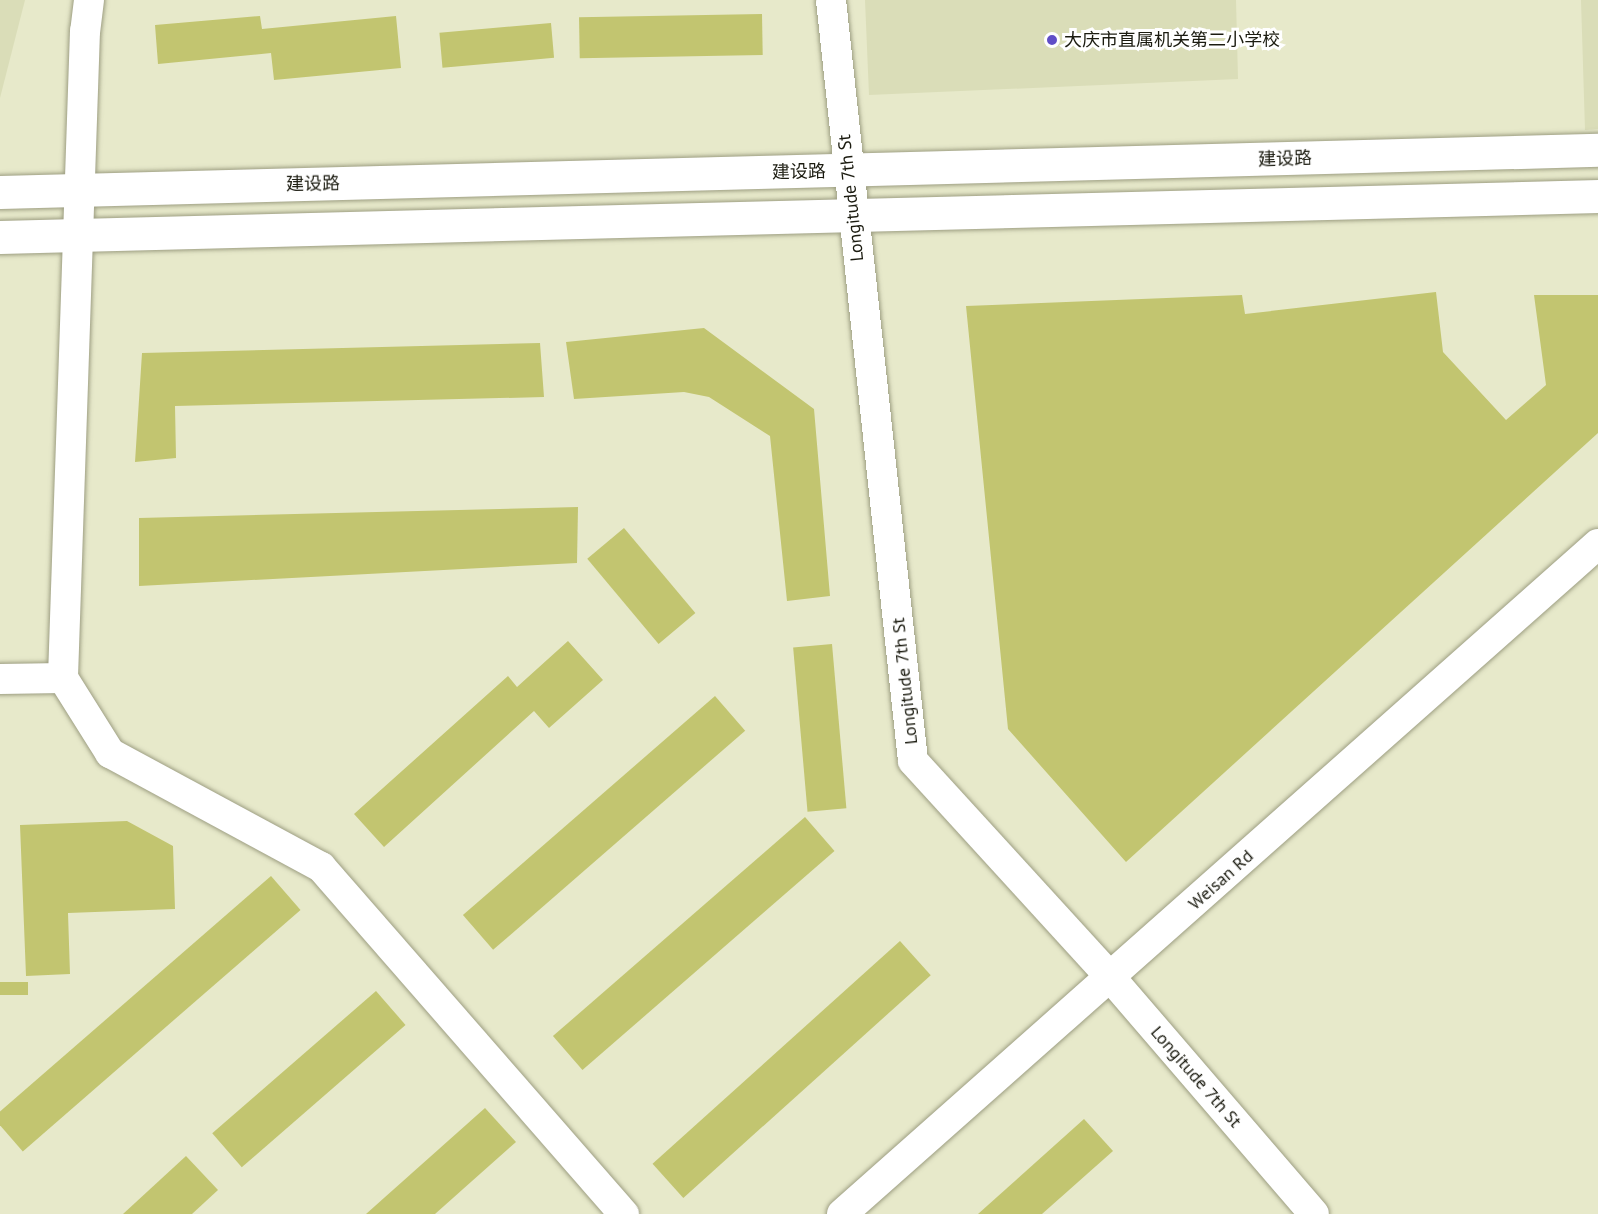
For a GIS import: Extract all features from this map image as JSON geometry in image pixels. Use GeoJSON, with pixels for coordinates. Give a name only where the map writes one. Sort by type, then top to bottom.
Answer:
{"type":"FeatureCollection","features":[{"type":"Feature","properties":{"kind":"main road","name":"建设路"},"geometry":{"type":"LineString","coordinates":[[0,192],[1598,150]]}},
{"type":"Feature","properties":{"kind":"main road"},"geometry":{"type":"LineString","coordinates":[[0,237],[852,213],[1598,196]]}},
{"type":"Feature","properties":{"kind":"street"},"geometry":{"type":"LineString","coordinates":[[89,0],[85,31],[63,678],[110,753],[321,867],[624,1214]]}},
{"type":"Feature","properties":{"kind":"street","name":"Longitude 7th St"},"geometry":{"type":"LineString","coordinates":[[831,0],[852,213],[914,761],[1111,978],[1314,1214]]}},
{"type":"Feature","properties":{"kind":"street","name":"Weisan Rd"},"geometry":{"type":"LineString","coordinates":[[842,1214],[1598,544]]}},
{"type":"Feature","properties":{"kind":"street"},"geometry":{"type":"LineString","coordinates":[[0,679],[63,678]]}},
{"type":"Feature","properties":{"kind":"shaded area"},"geometry":{"type":"Polygon","coordinates":[[[0,0],[25,0],[0,98],[0,0]]]}},
{"type":"Feature","properties":{"kind":"shaded area","name":"大庆市直属机关第二小学校"},"geometry":{"type":"Polygon","coordinates":[[[865,0],[1236,0],[1238,79],[869,95],[865,0]]]}},
{"type":"Feature","properties":{"kind":"shaded area"},"geometry":{"type":"Polygon","coordinates":[[[1581,0],[1598,0],[1598,129],[1585,130],[1581,0]]]}},
{"type":"Feature","properties":{"kind":"building"},"geometry":{"type":"Polygon","coordinates":[[[762,14],[763,55],[580,58],[579,17],[762,14]]]}},
{"type":"Feature","properties":{"kind":"building"},"geometry":{"type":"Polygon","coordinates":[[[260,16],[262,29],[396,16],[401,68],[274,80],[271,53],[158,64],[155,25],[260,16]]]}},
{"type":"Feature","properties":{"kind":"building"},"geometry":{"type":"Polygon","coordinates":[[[551,23],[554,58],[442,68],[439,33],[551,23]]]}},
{"type":"Feature","properties":{"kind":"building"},"geometry":{"type":"Polygon","coordinates":[[[1436,292],[1443,352],[1506,420],[1546,385],[1534,295],[1598,295],[1598,433],[1126,862],[1008,729],[966,306],[1242,295],[1245,314],[1436,292]]]}},
{"type":"Feature","properties":{"kind":"building"},"geometry":{"type":"Polygon","coordinates":[[[704,328],[814,409],[830,596],[787,601],[770,436],[709,397],[684,392],[574,399],[566,342],[704,328]]]}},
{"type":"Feature","properties":{"kind":"building"},"geometry":{"type":"Polygon","coordinates":[[[540,343],[544,397],[175,406],[176,458],[135,462],[142,353],[540,343]]]}},
{"type":"Feature","properties":{"kind":"building"},"geometry":{"type":"Polygon","coordinates":[[[578,507],[577,563],[139,586],[139,518],[578,507]]]}},
{"type":"Feature","properties":{"kind":"building"},"geometry":{"type":"Polygon","coordinates":[[[624,528],[695,613],[659,644],[587,559],[624,528]]]}},
{"type":"Feature","properties":{"kind":"building"},"geometry":{"type":"Polygon","coordinates":[[[568,641],[603,680],[549,728],[534,711],[384,847],[354,814],[508,676],[517,687],[568,641]]]}},
{"type":"Feature","properties":{"kind":"building"},"geometry":{"type":"Polygon","coordinates":[[[832,644],[846,808],[808,812],[793,647],[832,644]]]}},
{"type":"Feature","properties":{"kind":"building"},"geometry":{"type":"Polygon","coordinates":[[[715,696],[745,731],[493,950],[463,915],[715,696]]]}},
{"type":"Feature","properties":{"kind":"building"},"geometry":{"type":"Polygon","coordinates":[[[805,817],[835,851],[582,1070],[553,1036],[805,817]]]}},
{"type":"Feature","properties":{"kind":"building"},"geometry":{"type":"Polygon","coordinates":[[[127,821],[173,846],[175,909],[68,913],[70,974],[26,976],[20,825],[127,821]]]}},
{"type":"Feature","properties":{"kind":"building"},"geometry":{"type":"Polygon","coordinates":[[[271,876],[301,910],[23,1151],[0,1125],[0,1112],[271,876]]]}},
{"type":"Feature","properties":{"kind":"building"},"geometry":{"type":"Polygon","coordinates":[[[900,941],[931,975],[683,1198],[653,1164],[900,941]]]}},
{"type":"Feature","properties":{"kind":"building"},"geometry":{"type":"Polygon","coordinates":[[[0,982],[28,982],[28,995],[0,995],[0,982]]]}},
{"type":"Feature","properties":{"kind":"building"},"geometry":{"type":"Polygon","coordinates":[[[376,991],[406,1025],[242,1167],[212,1133],[376,991]]]}},
{"type":"Feature","properties":{"kind":"building"},"geometry":{"type":"Polygon","coordinates":[[[485,1108],[516,1142],[435,1214],[366,1214],[485,1108]]]}},
{"type":"Feature","properties":{"kind":"building"},"geometry":{"type":"Polygon","coordinates":[[[1084,1119],[1113,1151],[1042,1214],[978,1214],[1084,1119]]]}},
{"type":"Feature","properties":{"kind":"building"},"geometry":{"type":"Polygon","coordinates":[[[186,1156],[218,1190],[192,1214],[123,1214],[186,1156]]]}},
{"type":"Feature","properties":{"kind":"place","name":"大庆市直属机关第二小学校"},"geometry":{"type":"Point","coordinates":[1052,40]}}]}
